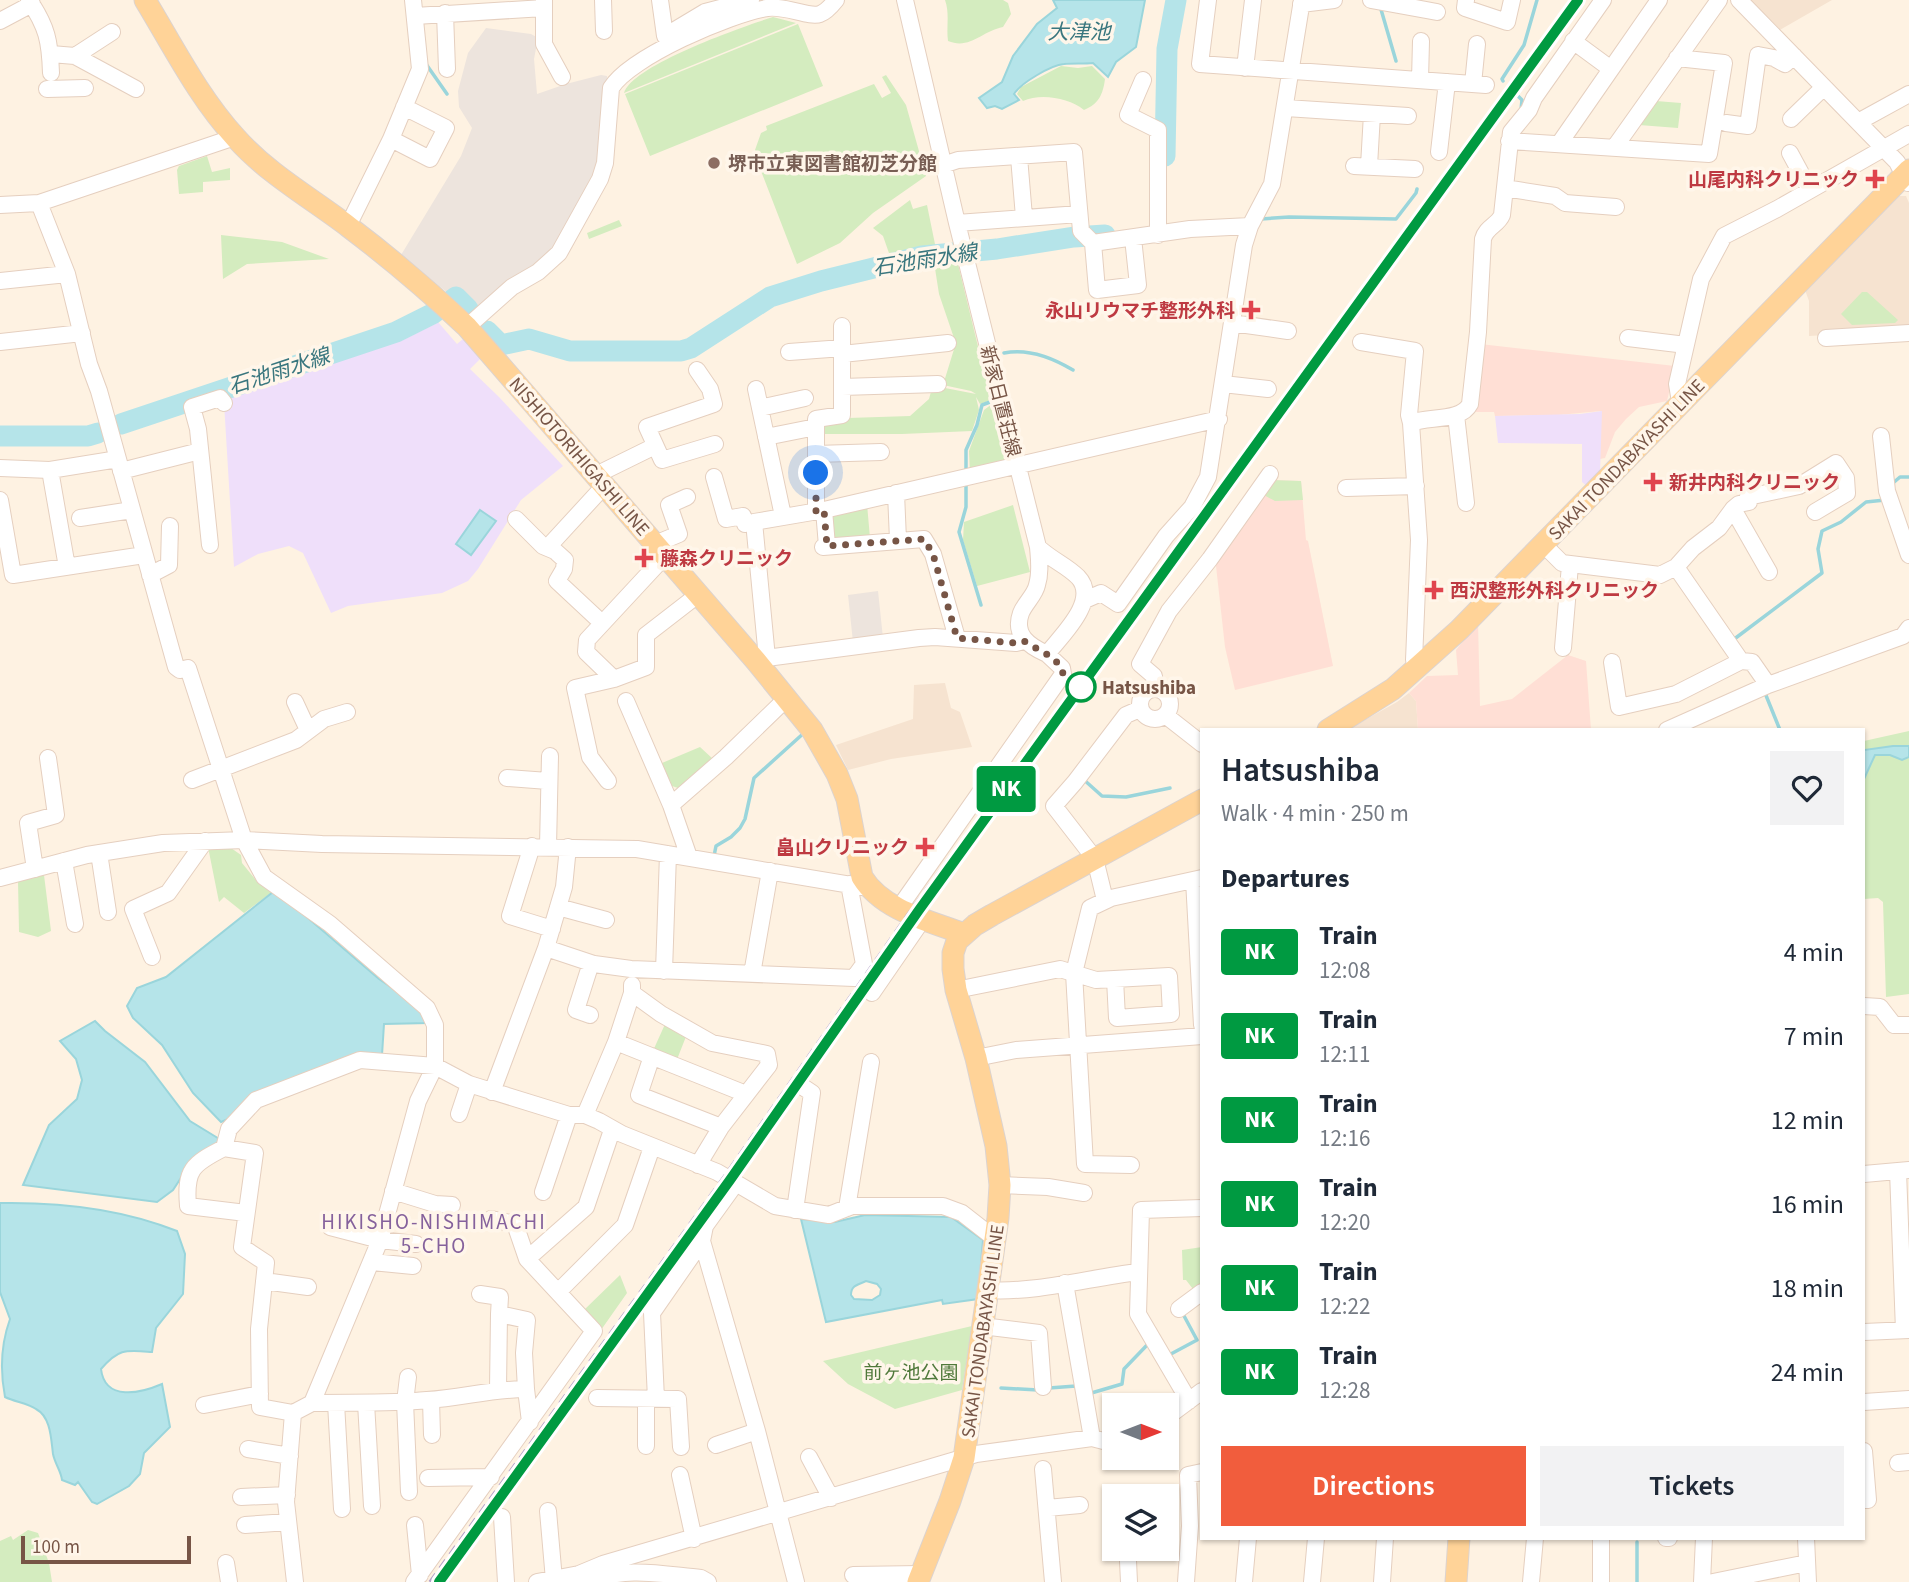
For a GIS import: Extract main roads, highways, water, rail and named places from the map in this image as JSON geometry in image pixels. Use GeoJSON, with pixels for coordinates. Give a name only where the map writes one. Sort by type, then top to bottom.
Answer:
{"type":"FeatureCollection","features":[{"type":"Feature","properties":{"kind":"main road","name":"NISHIOTORIHIGASHI LINE"},"geometry":{"type":"LineString","coordinates":[[145,0],[207,101],[235,137],[261,163],[348,226],[431,292],[467,327],[660,550],[765,664],[786,698],[812,730],[837,774],[850,809],[862,877],[859,886],[923,919],[964,934]]}},
{"type":"Feature","properties":{"kind":"main road","name":"SAKAI TONDABAYASHI LINE"},"geometry":{"type":"LineString","coordinates":[[1331,728],[1393,689],[1420,667],[1907,176]]}},
{"type":"Feature","properties":{"kind":"main road"},"geometry":{"type":"LineString","coordinates":[[964,934],[992,915],[1200,801]]}},
{"type":"Feature","properties":{"kind":"main road","name":"SAKAI TONDABAYASHI LINE"},"geometry":{"type":"LineString","coordinates":[[919,1578],[964,1458],[1000,1185],[992,1119],[956,990],[953,953],[957,941],[964,934]]}},
{"type":"Feature","properties":{"kind":"main road"},"geometry":{"type":"LineString","coordinates":[[1456,1582],[1459,1540]]}},
{"type":"Feature","properties":{"kind":"water","name":"大津池"},"geometry":{"type":"Polygon","coordinates":[[[1053,0],[1145,0],[1136,47],[1116,62],[1108,77],[1093,63],[1058,65],[1023,85],[1014,94],[1019,100],[1002,109],[995,106],[987,108],[979,98],[1002,82],[1013,56],[1037,24],[1057,8],[1053,0]]]}},
{"type":"Feature","properties":{"kind":"water"},"geometry":{"type":"Polygon","coordinates":[[[480,510],[496,521],[471,555],[456,544],[480,510]]]}},
{"type":"Feature","properties":{"kind":"water"},"geometry":{"type":"Polygon","coordinates":[[[1909,746],[1909,757],[1902,760],[1890,755],[1875,755],[1865,777],[1865,750],[1909,746]]]}},
{"type":"Feature","properties":{"kind":"water"},"geometry":{"type":"Polygon","coordinates":[[[273,892],[301,912],[379,979],[426,1011],[428,1023],[384,1024],[382,1055],[221,1122],[193,1093],[162,1045],[133,1018],[127,1006],[137,988],[166,977],[273,892]]]}},
{"type":"Feature","properties":{"kind":"water"},"geometry":{"type":"Polygon","coordinates":[[[95,1021],[145,1062],[190,1121],[221,1140],[190,1164],[173,1190],[157,1202],[23,1185],[49,1125],[77,1099],[82,1080],[76,1059],[60,1041],[95,1021]]]}},
{"type":"Feature","properties":{"kind":"water"},"geometry":{"type":"Polygon","coordinates":[[[0,1203],[90,1208],[156,1223],[177,1231],[185,1254],[183,1294],[156,1328],[152,1352],[118,1354],[101,1369],[109,1387],[117,1391],[135,1392],[162,1384],[170,1427],[144,1453],[140,1474],[129,1486],[97,1504],[92,1502],[78,1482],[75,1485],[62,1480],[45,1417],[29,1405],[5,1397],[2,1358],[10,1319],[0,1292],[0,1203]]]}},
{"type":"Feature","properties":{"kind":"water"},"geometry":{"type":"Polygon","coordinates":[[[865,1215],[951,1217],[983,1240],[978,1299],[943,1304],[942,1300],[826,1322],[801,1219],[835,1222],[865,1215]],[[866,1281],[854,1287],[851,1295],[854,1299],[872,1300],[880,1295],[881,1289],[877,1284],[866,1281]]]}},
{"type":"Feature","properties":{"kind":"waterway","name":"石池雨水線"},"geometry":{"type":"LineString","coordinates":[[1165,156],[1167,49],[1176,0]]}},
{"type":"Feature","properties":{"kind":"waterway"},"geometry":{"type":"LineString","coordinates":[[1503,81],[1524,45],[1537,0]]}},
{"type":"Feature","properties":{"kind":"waterway"},"geometry":{"type":"LineString","coordinates":[[1380,6],[1396,61]]}},
{"type":"Feature","properties":{"kind":"waterway"},"geometry":{"type":"LineString","coordinates":[[426,64],[447,94]]}},
{"type":"Feature","properties":{"kind":"waterway"},"geometry":{"type":"LineString","coordinates":[[1514,92],[1522,100],[1521,110]]}},
{"type":"Feature","properties":{"kind":"waterway"},"geometry":{"type":"LineString","coordinates":[[1261,219],[1396,219],[1417,189]]}},
{"type":"Feature","properties":{"kind":"waterway","name":"石池雨水線"},"geometry":{"type":"LineString","coordinates":[[487,331],[501,345],[529,339],[570,351],[681,351],[691,348],[770,297],[821,281],[922,256],[1105,235]]}},
{"type":"Feature","properties":{"kind":"waterway","name":"石池雨水線"},"geometry":{"type":"LineString","coordinates":[[452,300],[456,297],[468,309]]}},
{"type":"Feature","properties":{"kind":"waterway","name":"石池雨水線"},"geometry":{"type":"LineString","coordinates":[[121,424],[396,332],[434,313]]}},
{"type":"Feature","properties":{"kind":"waterway"},"geometry":{"type":"LineString","coordinates":[[1004,353],[1040,355],[1073,370]]}},
{"type":"Feature","properties":{"kind":"waterway"},"geometry":{"type":"LineString","coordinates":[[966,472],[966,450],[982,405],[990,402]]}},
{"type":"Feature","properties":{"kind":"waterway","name":"石池雨水線"},"geometry":{"type":"LineString","coordinates":[[0,436],[88,436],[98,433]]}},
{"type":"Feature","properties":{"kind":"waterway"},"geometry":{"type":"LineString","coordinates":[[1893,483],[1900,477],[1909,477]]}},
{"type":"Feature","properties":{"kind":"waterway"},"geometry":{"type":"LineString","coordinates":[[966,482],[966,507],[959,532],[981,605]]}},
{"type":"Feature","properties":{"kind":"waterway"},"geometry":{"type":"LineString","coordinates":[[1733,640],[1822,573],[1818,549],[1822,531],[1841,522],[1866,502],[1885,500]]}},
{"type":"Feature","properties":{"kind":"waterway"},"geometry":{"type":"LineString","coordinates":[[1765,693],[1779,728]]}},
{"type":"Feature","properties":{"kind":"waterway"},"geometry":{"type":"LineString","coordinates":[[714,856],[716,846],[731,837],[745,819],[754,778],[805,732]]}},
{"type":"Feature","properties":{"kind":"waterway"},"geometry":{"type":"LineString","coordinates":[[1083,779],[1102,796],[1126,797],[1170,788]]}},
{"type":"Feature","properties":{"kind":"waterway"},"geometry":{"type":"LineString","coordinates":[[1169,1355],[1197,1340],[1183,1314]]}},
{"type":"Feature","properties":{"kind":"waterway"},"geometry":{"type":"LineString","coordinates":[[1088,1394],[1122,1384],[1124,1369],[1149,1343]]}},
{"type":"Feature","properties":{"kind":"waterway"},"geometry":{"type":"LineString","coordinates":[[1001,1388],[1038,1390]]}},
{"type":"Feature","properties":{"kind":"waterway"},"geometry":{"type":"LineString","coordinates":[[1049,1388],[1079,1388]]}},
{"type":"Feature","properties":{"kind":"waterway"},"geometry":{"type":"LineString","coordinates":[[1637,1542],[1637,1582]]}},
{"type":"Feature","properties":{"kind":"railway"},"geometry":{"type":"LineString","coordinates":[[430,1582],[724,1177],[909,913],[1182,541],[1571,0]]}},
{"type":"Feature","properties":{"kind":"train","name":"NK"},"geometry":{"type":"LineString","coordinates":[[439,1582],[730,1180],[919,910],[1578,0]]}},
{"type":"Feature","properties":{"kind":"place","name":"堺市立東図書館初芝分館"},"geometry":{"type":"Point","coordinates":[714,163]}},
{"type":"Feature","properties":{"kind":"place","name":"山尾内科クリニック"},"geometry":{"type":"Point","coordinates":[1875,179]}},
{"type":"Feature","properties":{"kind":"place","name":"永山リウマチ整形外科"},"geometry":{"type":"Point","coordinates":[1251,310]}},
{"type":"Feature","properties":{"kind":"place","name":"新井内科クリニック"},"geometry":{"type":"Point","coordinates":[1653,482]}},
{"type":"Feature","properties":{"kind":"place","name":"藤森クリニック"},"geometry":{"type":"Point","coordinates":[644,558]}},
{"type":"Feature","properties":{"kind":"place","name":"西沢整形外科クリニック"},"geometry":{"type":"Point","coordinates":[1434,590]}},
{"type":"Feature","properties":{"kind":"place","name":"Hatsushiba"},"geometry":{"type":"Point","coordinates":[1081,687]}},
{"type":"Feature","properties":{"kind":"place","name":"畠山クリニック"},"geometry":{"type":"Point","coordinates":[925,847]}},
{"type":"Feature","properties":{"kind":"district","name":"HIKISHO-NISHIMACHI 5-CHO"},"geometry":{"type":"Point","coordinates":[434,1234]}},
{"type":"Feature","properties":{"kind":"park label","name":"前ヶ池公園"},"geometry":{"type":"Point","coordinates":[911,1372]}}]}
